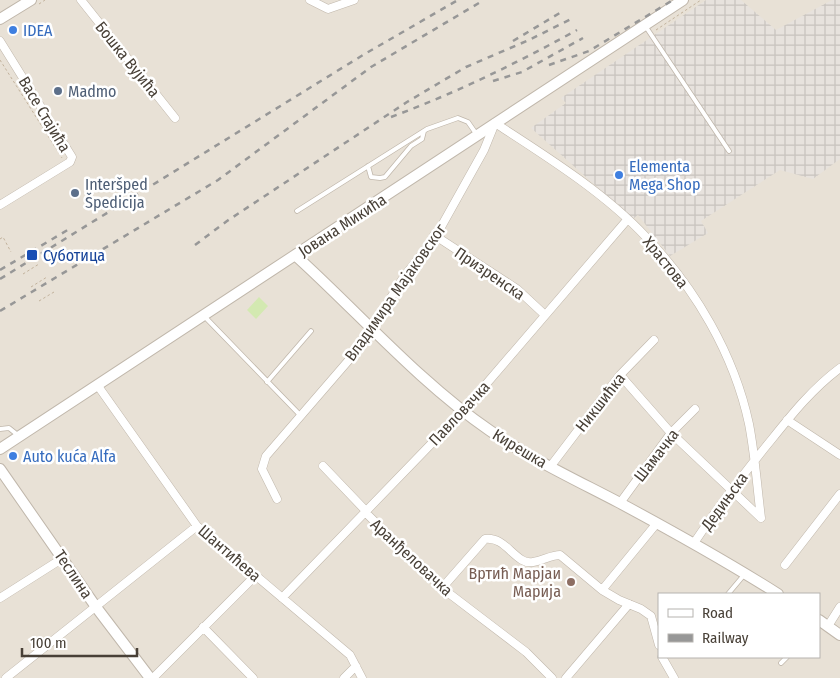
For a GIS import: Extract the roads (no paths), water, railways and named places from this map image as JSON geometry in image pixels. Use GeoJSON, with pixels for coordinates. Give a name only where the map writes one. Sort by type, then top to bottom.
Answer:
{"type":"FeatureCollection","features":[{"type":"Feature","properties":{"kind":"street"},"geometry":{"type":"LineString","coordinates":[[0,19],[31,0]]}},
{"type":"Feature","properties":{"kind":"street","name":"Бошка Вујића"},"geometry":{"type":"LineString","coordinates":[[81,0],[175,118]]}},
{"type":"Feature","properties":{"kind":"street"},"geometry":{"type":"LineString","coordinates":[[310,0],[328,9],[354,0]]}},
{"type":"Feature","properties":{"kind":"street","name":"Јована Микића"},"geometry":{"type":"LineString","coordinates":[[0,448],[98,386],[683,0]]}},
{"type":"Feature","properties":{"kind":"street","name":"Васе Стајића"},"geometry":{"type":"LineString","coordinates":[[0,41],[72,156],[0,205]]}},
{"type":"Feature","properties":{"kind":"street","name":"Храстова"},"geometry":{"type":"LineString","coordinates":[[495,123],[570,174],[645,236],[677,274],[717,336],[743,403],[754,460],[761,518],[730,490]]}},
{"type":"Feature","properties":{"kind":"street","name":"Владимира Мајаковског"},"geometry":{"type":"LineString","coordinates":[[277,499],[264,476],[263,462],[361,346],[403,278],[434,235],[484,150],[495,123]]}},
{"type":"Feature","properties":{"kind":"street","name":"Павловачка"},"geometry":{"type":"LineString","coordinates":[[282,598],[463,411],[627,220]]}},
{"type":"Feature","properties":{"kind":"street","name":"Призренска"},"geometry":{"type":"LineString","coordinates":[[434,235],[518,289],[545,315]]}},
{"type":"Feature","properties":{"kind":"street","name":"Кирешка"},"geometry":{"type":"LineString","coordinates":[[295,255],[463,411],[490,431],[550,466],[694,543],[776,593]]}},
{"type":"Feature","properties":{"kind":"street","name":"Никшићка"},"geometry":{"type":"LineString","coordinates":[[550,466],[620,375],[654,340]]}},
{"type":"Feature","properties":{"kind":"street"},"geometry":{"type":"LineString","coordinates":[[754,460],[787,420],[824,380],[840,368]]}},
{"type":"Feature","properties":{"kind":"street"},"geometry":{"type":"LineString","coordinates":[[620,375],[672,433],[730,490]]}},
{"type":"Feature","properties":{"kind":"street","name":"Шантићева"},"geometry":{"type":"LineString","coordinates":[[98,386],[197,526],[350,655],[362,678]]}},
{"type":"Feature","properties":{"kind":"street","name":"Шамачка"},"geometry":{"type":"LineString","coordinates":[[620,503],[672,433],[695,409]]}},
{"type":"Feature","properties":{"kind":"street"},"geometry":{"type":"LineString","coordinates":[[787,420],[840,455]]}},
{"type":"Feature","properties":{"kind":"street","name":"Дедињска"},"geometry":{"type":"LineString","coordinates":[[694,543],[730,490],[754,460]]}},
{"type":"Feature","properties":{"kind":"street","name":"Аранђеловачка"},"geometry":{"type":"LineString","coordinates":[[323,466],[365,512],[442,588],[526,652],[552,678]]}},
{"type":"Feature","properties":{"kind":"street","name":"Теслина"},"geometry":{"type":"LineString","coordinates":[[0,469],[96,608],[151,678]]}},
{"type":"Feature","properties":{"kind":"street"},"geometry":{"type":"LineString","coordinates":[[785,565],[840,494]]}},
{"type":"Feature","properties":{"kind":"street"},"geometry":{"type":"LineString","coordinates":[[602,590],[657,523]]}},
{"type":"Feature","properties":{"kind":"street"},"geometry":{"type":"LineString","coordinates":[[6,678],[197,526]]}},
{"type":"Feature","properties":{"kind":"street"},"geometry":{"type":"LineString","coordinates":[[442,588],[478,546],[492,538],[502,542],[522,560],[529,563],[560,555],[602,590],[651,616],[658,641]]}},
{"type":"Feature","properties":{"kind":"street"},"geometry":{"type":"LineString","coordinates":[[0,598],[63,558]]}},
{"type":"Feature","properties":{"kind":"street"},"geometry":{"type":"LineString","coordinates":[[151,678],[255,576]]}},
{"type":"Feature","properties":{"kind":"street"},"geometry":{"type":"LineString","coordinates":[[566,678],[629,604]]}},
{"type":"Feature","properties":{"kind":"street"},"geometry":{"type":"LineString","coordinates":[[828,626],[840,607]]}},
{"type":"Feature","properties":{"kind":"street"},"geometry":{"type":"LineString","coordinates":[[820,621],[840,635]]}},
{"type":"Feature","properties":{"kind":"street"},"geometry":{"type":"LineString","coordinates":[[203,627],[254,678]]}},
{"type":"Feature","properties":{"kind":"street"},"geometry":{"type":"LineString","coordinates":[[663,658],[674,678]]}},
{"type":"Feature","properties":{"kind":"street"},"geometry":{"type":"LineString","coordinates":[[344,678],[356,666]]}},
{"type":"Feature","properties":{"kind":"lane"},"geometry":{"type":"LineString","coordinates":[[644,25],[729,151]]}},
{"type":"Feature","properties":{"kind":"lane"},"geometry":{"type":"LineString","coordinates":[[297,211],[424,130],[458,118],[468,122],[477,135]]}},
{"type":"Feature","properties":{"kind":"lane"},"geometry":{"type":"LineString","coordinates":[[368,166],[371,177],[385,177],[411,146],[422,139],[424,130]]}},
{"type":"Feature","properties":{"kind":"lane"},"geometry":{"type":"LineString","coordinates":[[204,315],[301,416]]}},
{"type":"Feature","properties":{"kind":"lane"},"geometry":{"type":"LineString","coordinates":[[268,382],[311,331]]}},
{"type":"Feature","properties":{"kind":"lane"},"geometry":{"type":"LineString","coordinates":[[0,429],[8,428],[19,436]]}},
{"type":"Feature","properties":{"kind":"lane"},"geometry":{"type":"LineString","coordinates":[[729,593],[745,573]]}},
{"type":"Feature","properties":{"kind":"lane"},"geometry":{"type":"LineString","coordinates":[[781,663],[786,658]]}},
{"type":"Feature","properties":{"kind":"railway"},"geometry":{"type":"LineString","coordinates":[[0,279],[363,55],[458,0]]}},
{"type":"Feature","properties":{"kind":"railway"},"geometry":{"type":"LineString","coordinates":[[0,311],[218,180],[371,67],[484,0]]}},
{"type":"Feature","properties":{"kind":"railway"},"geometry":{"type":"LineString","coordinates":[[549,65],[589,51],[673,0]]}},
{"type":"Feature","properties":{"kind":"railway"},"geometry":{"type":"LineString","coordinates":[[513,41],[563,11]]}},
{"type":"Feature","properties":{"kind":"railway"},"geometry":{"type":"LineString","coordinates":[[195,245],[227,221],[407,102],[466,67],[529,40],[571,19]]}},
{"type":"Feature","properties":{"kind":"railway"},"geometry":{"type":"LineString","coordinates":[[391,117],[486,77],[577,30]]}},
{"type":"Feature","properties":{"kind":"railway"},"geometry":{"type":"LineString","coordinates":[[493,81],[522,72],[583,38]]}},
{"type":"Feature","properties":{"kind":"railway"},"geometry":{"type":"LineString","coordinates":[[0,270],[71,228]]}},
{"type":"Feature","properties":{"kind":"place","name":"IDEA"},"geometry":{"type":"Point","coordinates":[13,30]}},
{"type":"Feature","properties":{"kind":"place","name":"Madmo"},"geometry":{"type":"Point","coordinates":[58,91]}},
{"type":"Feature","properties":{"kind":"place","name":"Elementa Mega Shop"},"geometry":{"type":"Point","coordinates":[619,175]}},
{"type":"Feature","properties":{"kind":"place","name":"Interšped Špedicija"},"geometry":{"type":"Point","coordinates":[75,193]}},
{"type":"Feature","properties":{"kind":"place","name":"Суботица"},"geometry":{"type":"Point","coordinates":[32,255]}},
{"type":"Feature","properties":{"kind":"place","name":"Auto kuća Alfa"},"geometry":{"type":"Point","coordinates":[13,456]}},
{"type":"Feature","properties":{"kind":"place","name":"Вртић Марјаи Марија"},"geometry":{"type":"Point","coordinates":[571,582]}}]}
